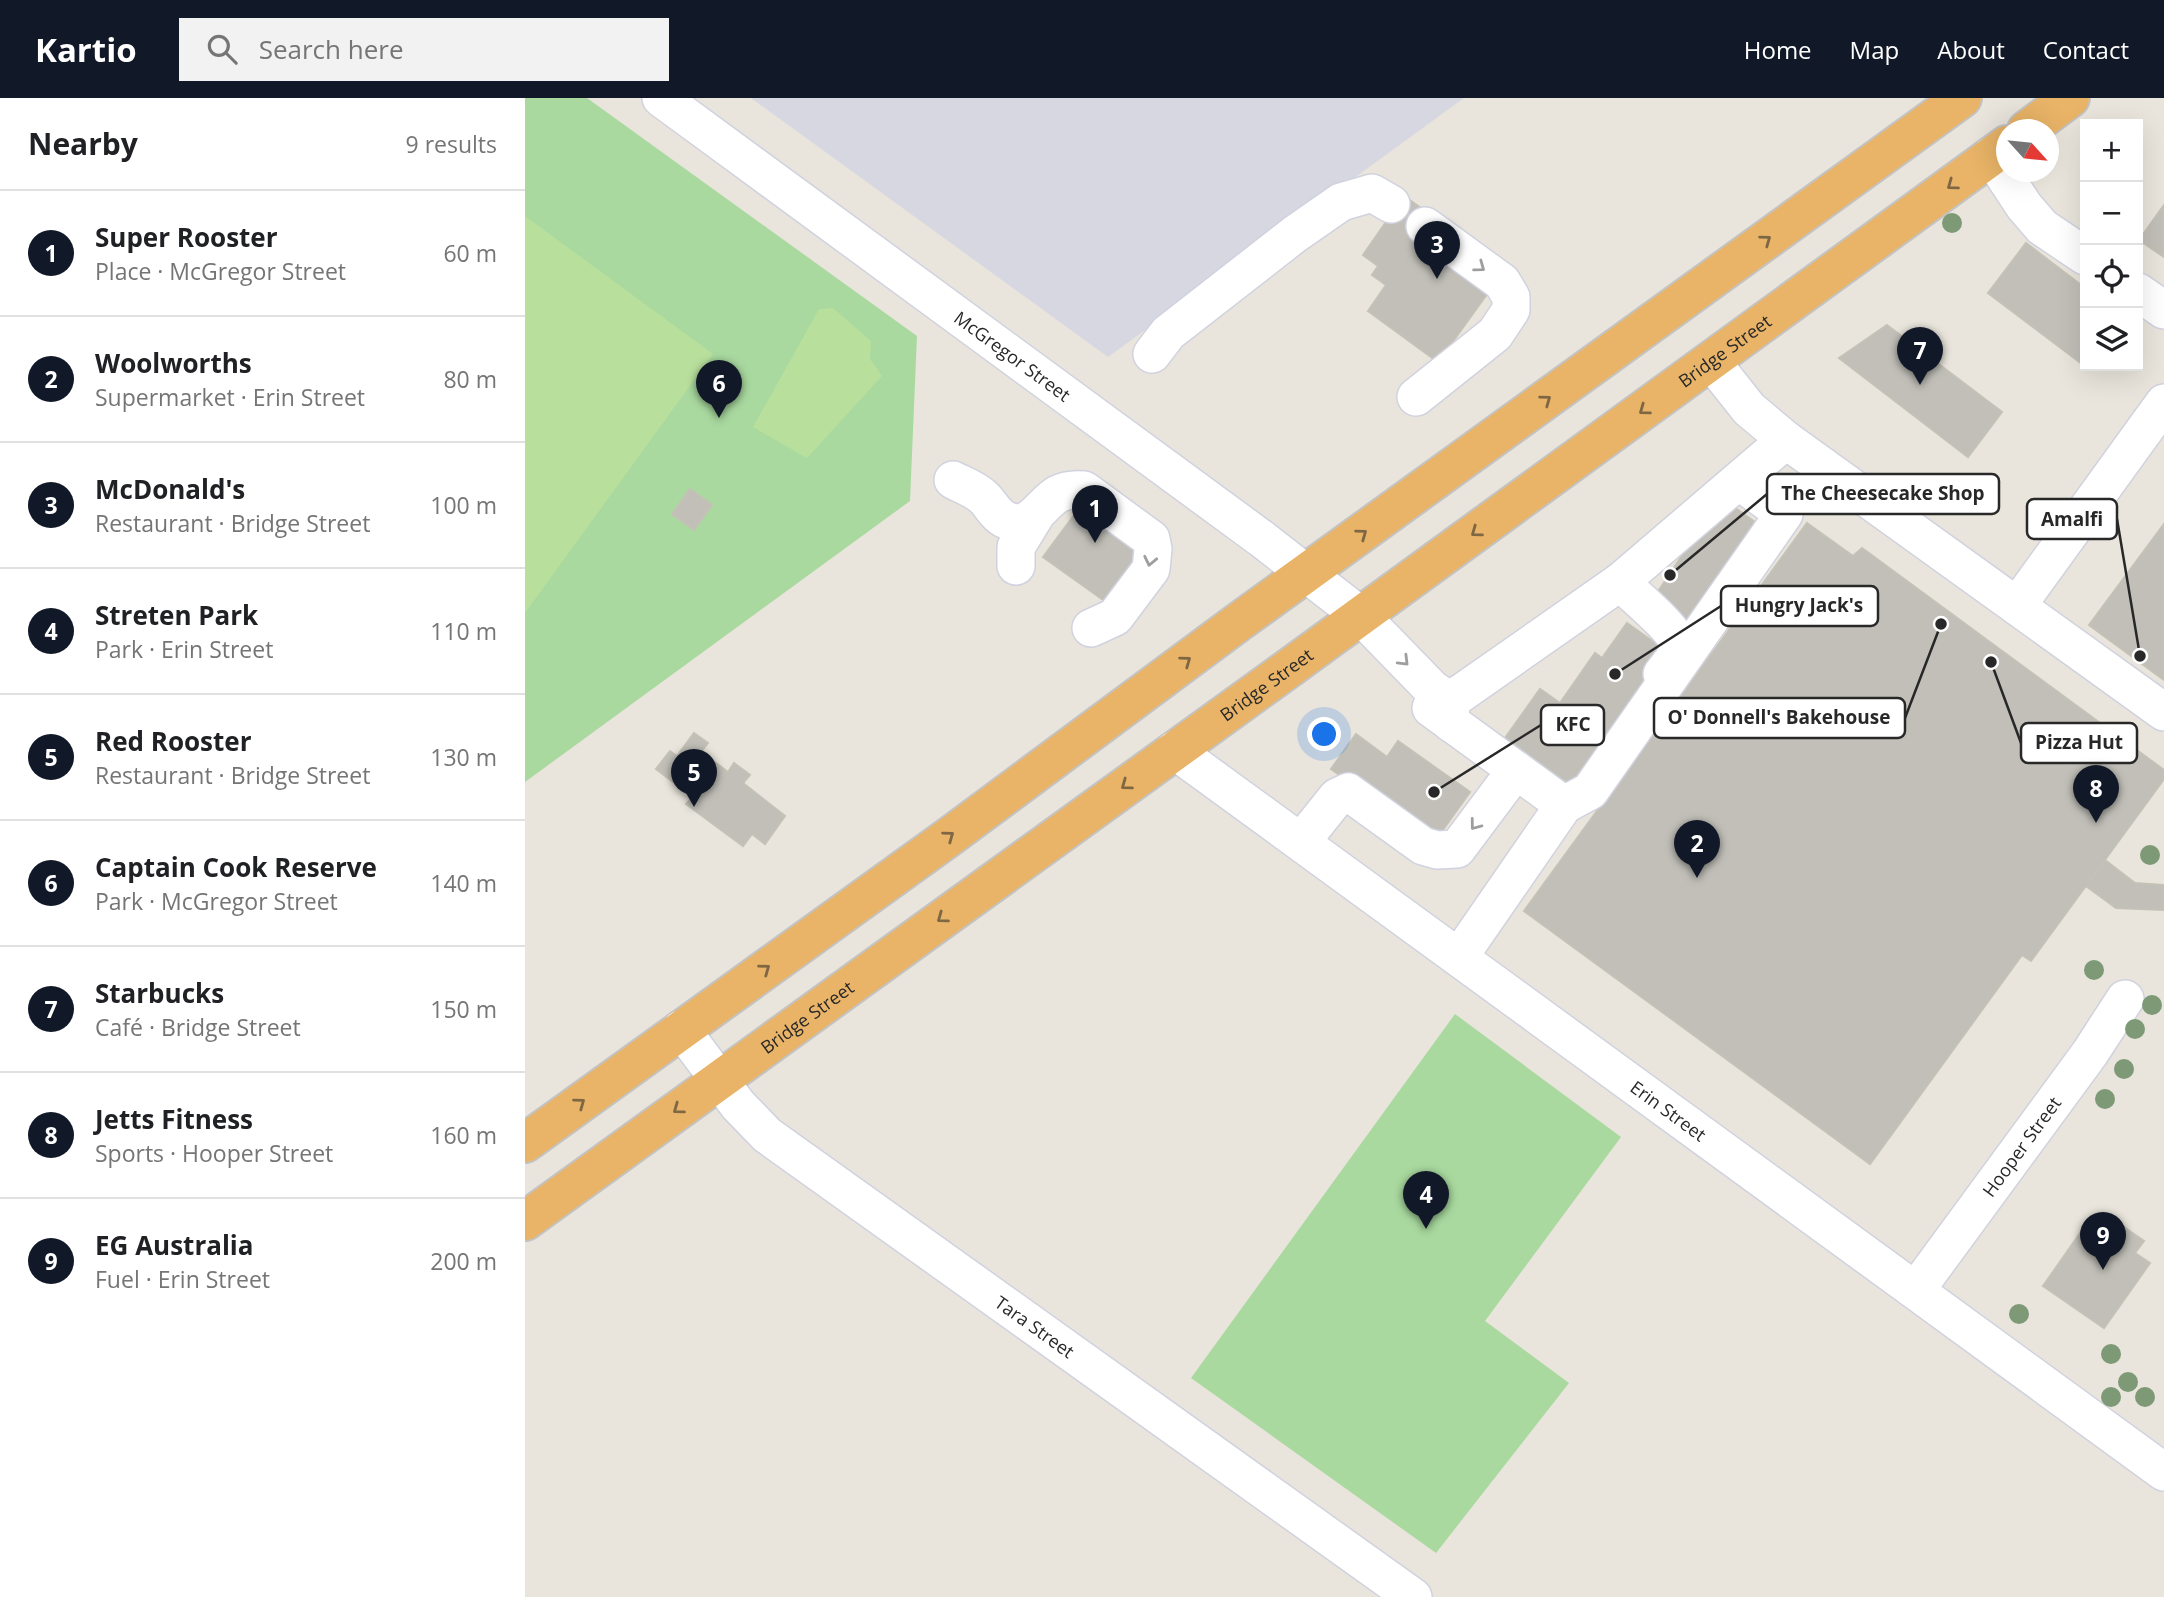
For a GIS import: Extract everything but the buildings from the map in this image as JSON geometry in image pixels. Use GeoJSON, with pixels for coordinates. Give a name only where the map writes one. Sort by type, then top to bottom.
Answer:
{"type":"FeatureCollection","features":[{"type":"Feature","properties":{"kind":"highway"},"geometry":{"type":"LineString","coordinates":[[525,1143],[1962,98]]}},
{"type":"Feature","properties":{"kind":"highway"},"geometry":{"type":"LineString","coordinates":[[2042,119],[2070,98]]}},
{"type":"Feature","properties":{"kind":"highway","name":"Bridge Street"},"geometry":{"type":"LineString","coordinates":[[525,1221],[1996,152]]}},
{"type":"Feature","properties":{"kind":"street","name":"McGregor Street"},"geometry":{"type":"LineString","coordinates":[[660,98],[1100,419],[1361,616],[1432,689],[1441,709],[1515,770],[1564,805]]}},
{"type":"Feature","properties":{"kind":"street"},"geometry":{"type":"LineString","coordinates":[[2013,182],[2024,206],[2042,227],[2080,253]]}},
{"type":"Feature","properties":{"kind":"street"},"geometry":{"type":"LineString","coordinates":[[1166,351],[1333,223],[1341,202],[1372,193],[1391,204]]}},
{"type":"Feature","properties":{"kind":"street"},"geometry":{"type":"LineString","coordinates":[[1416,397],[1495,334],[1511,310],[1511,297],[1502,282],[1425,226]]}},
{"type":"Feature","properties":{"kind":"street"},"geometry":{"type":"LineString","coordinates":[[2143,295],[2164,310]]}},
{"type":"Feature","properties":{"kind":"street"},"geometry":{"type":"LineString","coordinates":[[1711,361],[1749,409],[1786,440],[2164,712]]}},
{"type":"Feature","properties":{"kind":"street"},"geometry":{"type":"LineString","coordinates":[[2017,606],[2164,403]]}},
{"type":"Feature","properties":{"kind":"street"},"geometry":{"type":"LineString","coordinates":[[1441,709],[1620,582],[1786,440]]}},
{"type":"Feature","properties":{"kind":"street"},"geometry":{"type":"LineString","coordinates":[[953,480],[984,497],[992,510],[1013,523],[1024,523],[1035,516],[1061,492],[1084,490],[1151,539],[1151,569],[1115,617],[1091,628]]}},
{"type":"Feature","properties":{"kind":"street"},"geometry":{"type":"LineString","coordinates":[[1564,805],[1590,791],[1784,514],[1739,481]]}},
{"type":"Feature","properties":{"kind":"street"},"geometry":{"type":"LineString","coordinates":[[1016,566],[1016,547],[1035,516]]}},
{"type":"Feature","properties":{"kind":"street"},"geometry":{"type":"LineString","coordinates":[[1459,957],[1564,805],[1678,651],[1679,644],[1672,633],[1620,582]]}},
{"type":"Feature","properties":{"kind":"street","name":"Erin Street"},"geometry":{"type":"LineString","coordinates":[[1174,750],[2164,1472]]}},
{"type":"Feature","properties":{"kind":"street"},"geometry":{"type":"LineString","coordinates":[[1301,842],[1337,797],[1348,792],[1423,846],[1437,850],[1457,849],[1515,770]]}},
{"type":"Feature","properties":{"kind":"street","name":"Hooper Street"},"geometry":{"type":"LineString","coordinates":[[1916,1290],[2090,1053],[2125,999]]}},
{"type":"Feature","properties":{"kind":"street","name":"Tara Street"},"geometry":{"type":"LineString","coordinates":[[681,1030],[718,1080],[767,1135],[1413,1597]]}},
{"type":"Feature","properties":{"kind":"shaded area"},"geometry":{"type":"Polygon","coordinates":[[[751,98],[1464,98],[1108,357],[751,98]]]}},
{"type":"Feature","properties":{"kind":"green space"},"geometry":{"type":"Polygon","coordinates":[[[525,98],[587,98],[917,336],[910,501],[525,782],[525,98]]]}},
{"type":"Feature","properties":{"kind":"green space"},"geometry":{"type":"Polygon","coordinates":[[[525,216],[713,354],[525,613],[525,216]]]}},
{"type":"Feature","properties":{"kind":"green space"},"geometry":{"type":"Polygon","coordinates":[[[833,308],[871,341],[870,359],[882,376],[807,458],[753,427],[819,309],[833,308]]]}},
{"type":"Feature","properties":{"kind":"green space"},"geometry":{"type":"Polygon","coordinates":[[[1455,1014],[1621,1137],[1485,1321],[1569,1383],[1436,1553],[1191,1378],[1455,1014]]]}},
{"type":"Feature","properties":{"kind":"place","name":"McDonald's"},"geometry":{"type":"Point","coordinates":[1437,279]}},
{"type":"Feature","properties":{"kind":"place","name":"Starbucks"},"geometry":{"type":"Point","coordinates":[1920,385]}},
{"type":"Feature","properties":{"kind":"place","name":"Captain Cook Reserve"},"geometry":{"type":"Point","coordinates":[719,418]}},
{"type":"Feature","properties":{"kind":"place","name":"Super Rooster"},"geometry":{"type":"Point","coordinates":[1095,543]}},
{"type":"Feature","properties":{"kind":"place","name":"The Cheesecake Shop"},"geometry":{"type":"Point","coordinates":[1670,575]}},
{"type":"Feature","properties":{"kind":"place","name":"O' Donnell's Bakehouse"},"geometry":{"type":"Point","coordinates":[1941,624]}},
{"type":"Feature","properties":{"kind":"place","name":"Amalfi"},"geometry":{"type":"Point","coordinates":[2140,656]}},
{"type":"Feature","properties":{"kind":"place","name":"Pizza Hut"},"geometry":{"type":"Point","coordinates":[1991,662]}},
{"type":"Feature","properties":{"kind":"place","name":"Hungry Jack's"},"geometry":{"type":"Point","coordinates":[1615,674]}},
{"type":"Feature","properties":{"kind":"place","name":"KFC"},"geometry":{"type":"Point","coordinates":[1434,792]}},
{"type":"Feature","properties":{"kind":"place","name":"Red Rooster"},"geometry":{"type":"Point","coordinates":[694,807]}},
{"type":"Feature","properties":{"kind":"place","name":"Jetts Fitness"},"geometry":{"type":"Point","coordinates":[2096,823]}},
{"type":"Feature","properties":{"kind":"place","name":"Woolworths"},"geometry":{"type":"Point","coordinates":[1697,878]}},
{"type":"Feature","properties":{"kind":"place","name":"Streten Park"},"geometry":{"type":"Point","coordinates":[1426,1229]}},
{"type":"Feature","properties":{"kind":"place","name":"EG Australia"},"geometry":{"type":"Point","coordinates":[2103,1270]}}]}
